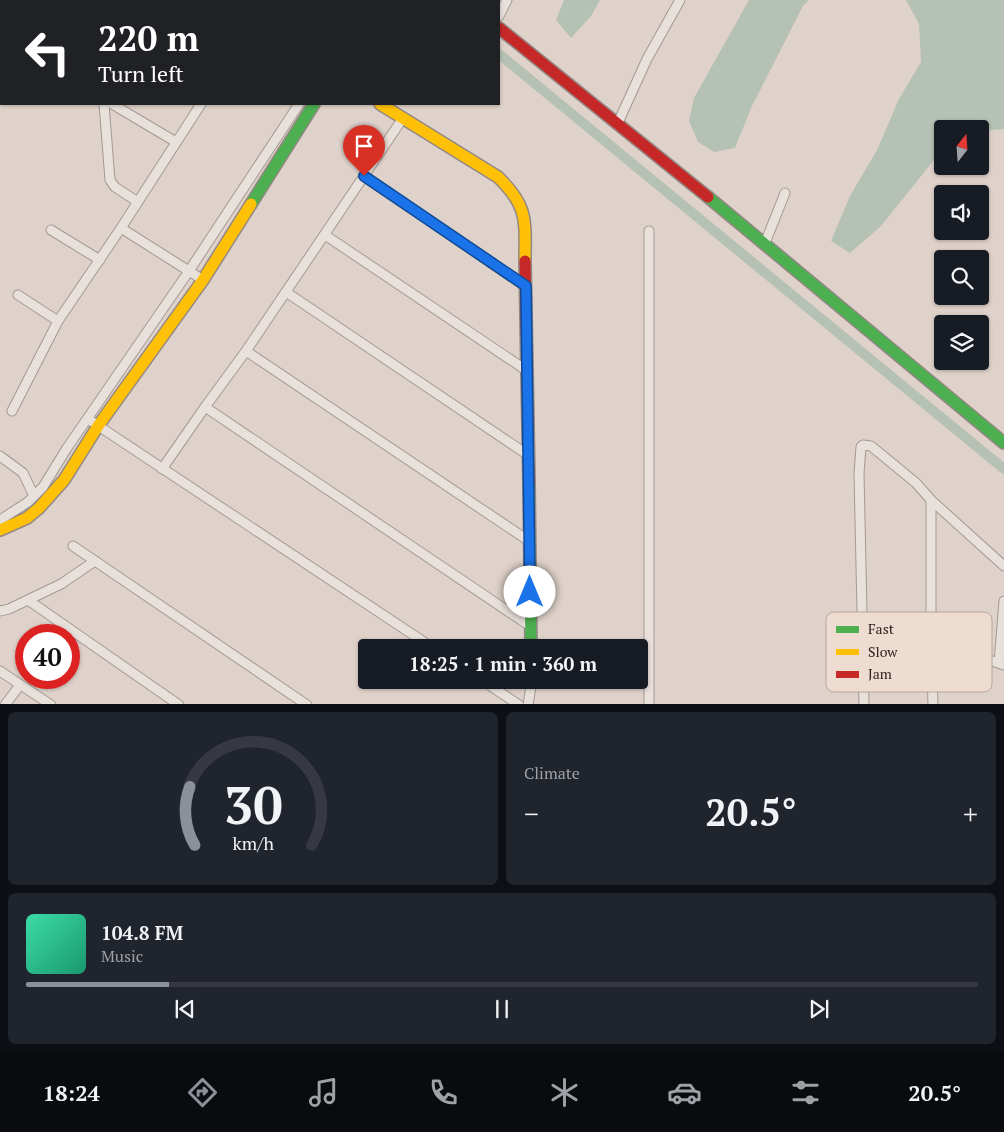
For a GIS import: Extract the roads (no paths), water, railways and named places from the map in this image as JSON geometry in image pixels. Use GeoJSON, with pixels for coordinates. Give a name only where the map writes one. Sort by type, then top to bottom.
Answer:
{"type":"FeatureCollection","features":[{"type":"Feature","properties":{"kind":"street"},"geometry":{"type":"LineString","coordinates":[[500,14],[507,0]]}},
{"type":"Feature","properties":{"kind":"street"},"geometry":{"type":"LineString","coordinates":[[617,125],[647,59],[680,0]]}},
{"type":"Feature","properties":{"kind":"street"},"geometry":{"type":"LineString","coordinates":[[500,29],[764,243],[1004,443]]}},
{"type":"Feature","properties":{"kind":"street"},"geometry":{"type":"LineString","coordinates":[[104,105],[110,180],[115,187],[138,202]]}},
{"type":"Feature","properties":{"kind":"street"},"geometry":{"type":"LineString","coordinates":[[114,105],[176,142]]}},
{"type":"Feature","properties":{"kind":"street"},"geometry":{"type":"LineString","coordinates":[[12,411],[58,321],[122,228],[200,105]]}},
{"type":"Feature","properties":{"kind":"street"},"geometry":{"type":"LineString","coordinates":[[0,520],[15,512],[43,487],[298,105]]}},
{"type":"Feature","properties":{"kind":"street"},"geometry":{"type":"LineString","coordinates":[[0,530],[27,518],[39,508],[64,480],[98,426],[203,280],[313,105]]}},
{"type":"Feature","properties":{"kind":"street"},"geometry":{"type":"LineString","coordinates":[[382,105],[498,177],[515,192],[523,210],[526,286],[531,639]]}},
{"type":"Feature","properties":{"kind":"street"},"geometry":{"type":"LineString","coordinates":[[162,469],[246,351],[403,118]]}},
{"type":"Feature","properties":{"kind":"street"},"geometry":{"type":"LineString","coordinates":[[364,176],[526,286]]}},
{"type":"Feature","properties":{"kind":"street"},"geometry":{"type":"LineString","coordinates":[[764,243],[784,193]]}},
{"type":"Feature","properties":{"kind":"street"},"geometry":{"type":"LineString","coordinates":[[122,228],[203,280]]}},
{"type":"Feature","properties":{"kind":"street"},"geometry":{"type":"LineString","coordinates":[[51,230],[100,260]]}},
{"type":"Feature","properties":{"kind":"street"},"geometry":{"type":"LineString","coordinates":[[649,231],[650,704]]}},
{"type":"Feature","properties":{"kind":"street"},"geometry":{"type":"LineString","coordinates":[[325,235],[526,370]]}},
{"type":"Feature","properties":{"kind":"street"},"geometry":{"type":"LineString","coordinates":[[286,292],[528,454]]}},
{"type":"Feature","properties":{"kind":"street"},"geometry":{"type":"LineString","coordinates":[[18,295],[58,321]]}},
{"type":"Feature","properties":{"kind":"street"},"geometry":{"type":"LineString","coordinates":[[246,351],[529,541]]}},
{"type":"Feature","properties":{"kind":"street"},"geometry":{"type":"LineString","coordinates":[[205,407],[530,626]]}},
{"type":"Feature","properties":{"kind":"street"},"geometry":{"type":"LineString","coordinates":[[88,419],[419,639]]}},
{"type":"Feature","properties":{"kind":"street"},"geometry":{"type":"LineString","coordinates":[[862,612],[859,473],[861,447],[863,444],[871,446],[916,482],[931,500],[1004,566]]}},
{"type":"Feature","properties":{"kind":"street"},"geometry":{"type":"LineString","coordinates":[[0,456],[23,473],[34,496]]}},
{"type":"Feature","properties":{"kind":"street"},"geometry":{"type":"LineString","coordinates":[[931,500],[931,612]]}},
{"type":"Feature","properties":{"kind":"street"},"geometry":{"type":"LineString","coordinates":[[73,546],[307,704]]}},
{"type":"Feature","properties":{"kind":"street"},"geometry":{"type":"LineString","coordinates":[[0,611],[61,584],[95,561]]}},
{"type":"Feature","properties":{"kind":"street"},"geometry":{"type":"LineString","coordinates":[[28,600],[179,704]]}},
{"type":"Feature","properties":{"kind":"street"},"geometry":{"type":"LineString","coordinates":[[1001,664],[1004,601]]}},
{"type":"Feature","properties":{"kind":"street"},"geometry":{"type":"LineString","coordinates":[[0,671],[15,682]]}},
{"type":"Feature","properties":{"kind":"street"},"geometry":{"type":"LineString","coordinates":[[5,704],[17,689]]}},
{"type":"Feature","properties":{"kind":"street"},"geometry":{"type":"LineString","coordinates":[[27,689],[51,704]]}},
{"type":"Feature","properties":{"kind":"street"},"geometry":{"type":"LineString","coordinates":[[496,689],[519,704]]}},
{"type":"Feature","properties":{"kind":"street"},"geometry":{"type":"LineString","coordinates":[[528,704],[530,689]]}},
{"type":"Feature","properties":{"kind":"waterway"},"geometry":{"type":"LineString","coordinates":[[500,55],[1004,469]]}}]}
